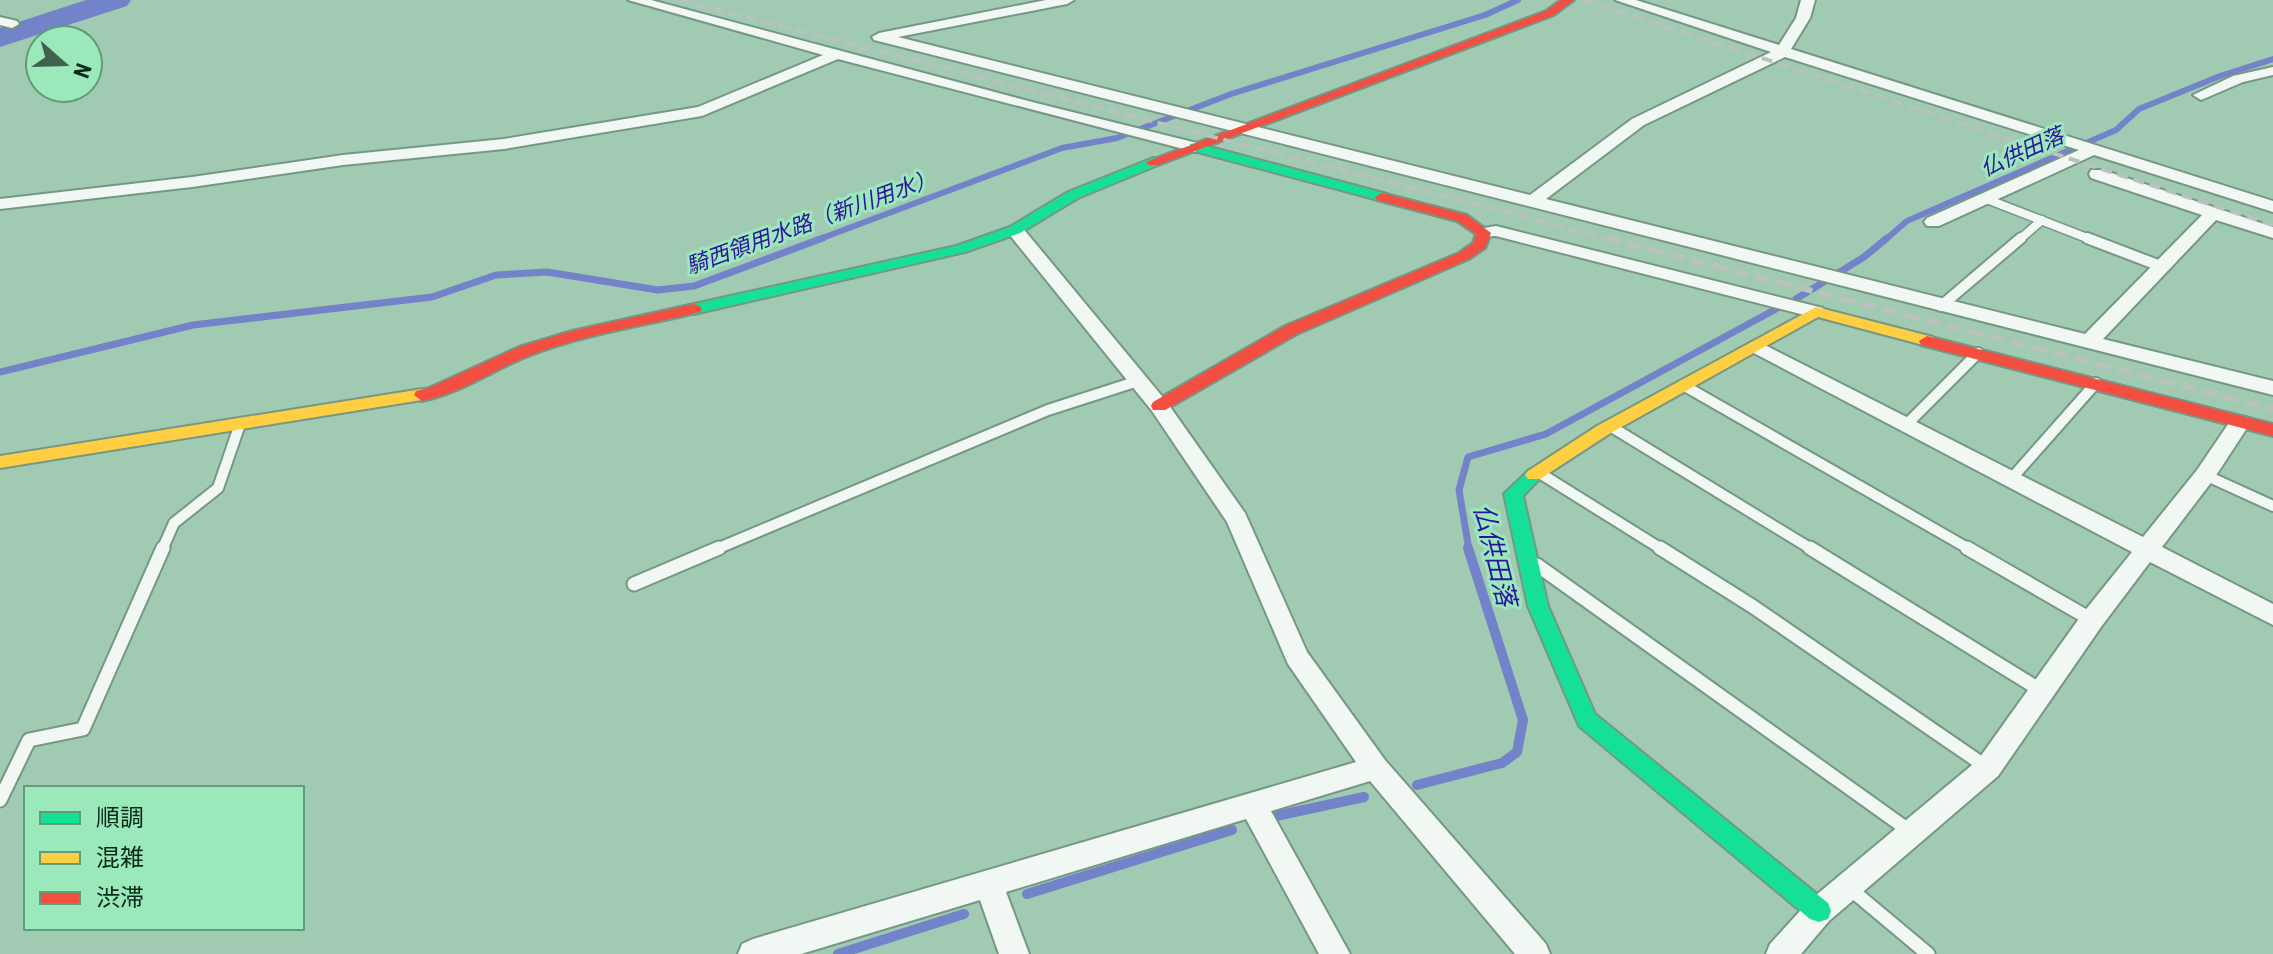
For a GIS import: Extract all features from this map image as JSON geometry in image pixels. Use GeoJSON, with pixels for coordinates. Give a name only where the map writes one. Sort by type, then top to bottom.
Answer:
{"type":"FeatureCollection","features":[{"type":"Feature","properties":{"kind":"street"},"geometry":{"type":"LineString","coordinates":[[635,0],[1462,218],[1484,233],[1496,231],[2273,430]]}},
{"type":"Feature","properties":{"kind":"street"},"geometry":{"type":"LineString","coordinates":[[1067,0],[879,37],[2273,388]]}},
{"type":"Feature","properties":{"kind":"street"},"geometry":{"type":"LineString","coordinates":[[0,462],[433,393],[492,369],[525,351],[572,336],[960,249],[1015,230],[1073,195],[1244,127],[1550,13],[1568,0]]}},
{"type":"Feature","properties":{"kind":"street"},"geometry":{"type":"LineString","coordinates":[[1622,0],[2273,207]]}},
{"type":"Feature","properties":{"kind":"street"},"geometry":{"type":"LineString","coordinates":[[1533,201],[1638,122],[1757,67],[1782,52],[1803,18],[1808,0]]}},
{"type":"Feature","properties":{"kind":"street"},"geometry":{"type":"LineString","coordinates":[[0,204],[192,182],[343,160],[504,144],[687,114],[715,106],[838,54]]}},
{"type":"Feature","properties":{"kind":"street"},"geometry":{"type":"LineString","coordinates":[[2201,95],[2238,79],[2273,71]]}},
{"type":"Feature","properties":{"kind":"street"},"geometry":{"type":"LineString","coordinates":[[1933,222],[2090,150]]}},
{"type":"Feature","properties":{"kind":"street"},"geometry":{"type":"LineString","coordinates":[[2097,174],[2273,233]]}},
{"type":"Feature","properties":{"kind":"street"},"geometry":{"type":"LineString","coordinates":[[2088,343],[2213,213]]}},
{"type":"Feature","properties":{"kind":"street"},"geometry":{"type":"LineString","coordinates":[[1015,230],[1159,406],[1237,519],[1297,657],[1375,768],[1535,954]]}},
{"type":"Feature","properties":{"kind":"street"},"geometry":{"type":"LineString","coordinates":[[1159,406],[1291,330],[1464,256],[1480,245],[1484,233]]}},
{"type":"Feature","properties":{"kind":"street"},"geometry":{"type":"LineString","coordinates":[[1816,312],[1610,426],[1536,471],[1513,494],[1538,606],[1587,720],[1819,911]]}},
{"type":"Feature","properties":{"kind":"street"},"geometry":{"type":"LineString","coordinates":[[1757,347],[2273,615]]}},
{"type":"Feature","properties":{"kind":"street"},"geometry":{"type":"LineString","coordinates":[[1781,954],[1819,911],[1988,768],[2092,620],[2205,475],[2240,422]]}},
{"type":"Feature","properties":{"kind":"street"},"geometry":{"type":"LineString","coordinates":[[769,952],[1375,768]]}},
{"type":"Feature","properties":{"kind":"street"},"geometry":{"type":"LineString","coordinates":[[1253,806],[1335,954]]}},
{"type":"Feature","properties":{"kind":"street"},"geometry":{"type":"LineString","coordinates":[[989,885],[1014,954]]}},
{"type":"Feature","properties":{"kind":"lane"},"geometry":{"type":"LineString","coordinates":[[1984,198],[2163,267]]}},
{"type":"Feature","properties":{"kind":"lane"},"geometry":{"type":"LineString","coordinates":[[1941,306],[2042,220]]}},
{"type":"Feature","properties":{"kind":"lane"},"geometry":{"type":"LineString","coordinates":[[1908,423],[1979,353]]}},
{"type":"Feature","properties":{"kind":"lane"},"geometry":{"type":"LineString","coordinates":[[634,584],[1048,410],[1138,381]]}},
{"type":"Feature","properties":{"kind":"lane"},"geometry":{"type":"LineString","coordinates":[[2012,478],[2096,383]]}},
{"type":"Feature","properties":{"kind":"lane"},"geometry":{"type":"LineString","coordinates":[[1683,385],[2092,620]]}},
{"type":"Feature","properties":{"kind":"lane"},"geometry":{"type":"LineString","coordinates":[[0,800],[29,740],[83,729],[174,523],[218,488],[241,422]]}},
{"type":"Feature","properties":{"kind":"lane"},"geometry":{"type":"LineString","coordinates":[[1610,426],[2042,691]]}},
{"type":"Feature","properties":{"kind":"lane"},"geometry":{"type":"LineString","coordinates":[[1536,471],[1752,606],[1988,768]]}},
{"type":"Feature","properties":{"kind":"lane"},"geometry":{"type":"LineString","coordinates":[[2205,475],[2273,506]]}},
{"type":"Feature","properties":{"kind":"lane"},"geometry":{"type":"LineString","coordinates":[[1528,559],[1911,832]]}},
{"type":"Feature","properties":{"kind":"lane"},"geometry":{"type":"LineString","coordinates":[[1847,887],[1928,954]]}},
{"type":"Feature","properties":{"kind":"waterway"},"geometry":{"type":"LineString","coordinates":[[0,38],[116,0]]}},
{"type":"Feature","properties":{"kind":"waterway","name":"騎西領用水路（新川用水）"},"geometry":{"type":"LineString","coordinates":[[817,240],[1062,148],[1117,138],[1231,94],[1485,15],[1518,0]]}},
{"type":"Feature","properties":{"kind":"waterway","name":"仏供田落"},"geometry":{"type":"LineString","coordinates":[[1885,240],[1907,221],[2116,130],[2139,109],[2220,76],[2273,59]]}},
{"type":"Feature","properties":{"kind":"waterway","name":"騎西領用水路（新川用水）"},"geometry":{"type":"LineString","coordinates":[[0,372],[193,325],[432,297],[496,275],[547,272],[658,290],[694,286],[823,238]]}},
{"type":"Feature","properties":{"kind":"waterway","name":"仏供田落"},"geometry":{"type":"LineString","coordinates":[[1796,299],[1864,257],[1887,238]]}},
{"type":"Feature","properties":{"kind":"waterway","name":"仏供田落"},"geometry":{"type":"LineString","coordinates":[[1469,550],[1459,490],[1468,457],[1546,434],[1776,309]]}},
{"type":"Feature","properties":{"kind":"waterway","name":"仏供田落"},"geometry":{"type":"LineString","coordinates":[[1417,785],[1502,763],[1517,752],[1523,720],[1468,548]]}},
{"type":"Feature","properties":{"kind":"waterway","name":"仏供田落"},"geometry":{"type":"LineString","coordinates":[[1276,816],[1364,797]]}},
{"type":"Feature","properties":{"kind":"waterway","name":"仏供田落"},"geometry":{"type":"LineString","coordinates":[[1027,894],[1232,830]]}},
{"type":"Feature","properties":{"kind":"waterway","name":"仏供田落"},"geometry":{"type":"LineString","coordinates":[[838,954],[964,914]]}},
{"type":"Feature","properties":{"kind":"railway"},"geometry":{"type":"LineString","coordinates":[[680,0],[1614,240]]}},
{"type":"Feature","properties":{"kind":"railway"},"geometry":{"type":"LineString","coordinates":[[1584,0],[2273,225]]}},
{"type":"Feature","properties":{"kind":"railway"},"geometry":{"type":"LineString","coordinates":[[1606,238],[2273,409]]}},
{"type":"Feature","properties":{"kind":"traffic: fast"},"geometry":{"type":"LineString","coordinates":[[1195,147],[1382,197]]}},
{"type":"Feature","properties":{"kind":"traffic: fast"},"geometry":{"type":"LineString","coordinates":[[694,309],[960,249],[1015,230],[1073,195],[1153,162]]}},
{"type":"Feature","properties":{"kind":"traffic: fast"},"geometry":{"type":"LineString","coordinates":[[1534,475],[1513,494],[1538,606],[1587,720],[1819,911]]}},
{"type":"Feature","properties":{"kind":"traffic: slow"},"geometry":{"type":"LineString","coordinates":[[1534,475],[1603,430],[1816,312],[1927,341]]}},
{"type":"Feature","properties":{"kind":"traffic: slow"},"geometry":{"type":"LineString","coordinates":[[0,462],[422,395]]}},
{"type":"Feature","properties":{"kind":"traffic: jam"},"geometry":{"type":"LineString","coordinates":[[1153,162],[1550,13],[1568,0]]}},
{"type":"Feature","properties":{"kind":"traffic: jam"},"geometry":{"type":"LineString","coordinates":[[1159,406],[1291,330],[1464,256],[1480,245],[1484,233],[1462,218],[1382,197]]}},
{"type":"Feature","properties":{"kind":"traffic: jam"},"geometry":{"type":"LineString","coordinates":[[422,395],[433,393],[525,351],[572,336],[694,309]]}},
{"type":"Feature","properties":{"kind":"traffic: jam"},"geometry":{"type":"LineString","coordinates":[[1927,341],[2273,430]]}}]}
